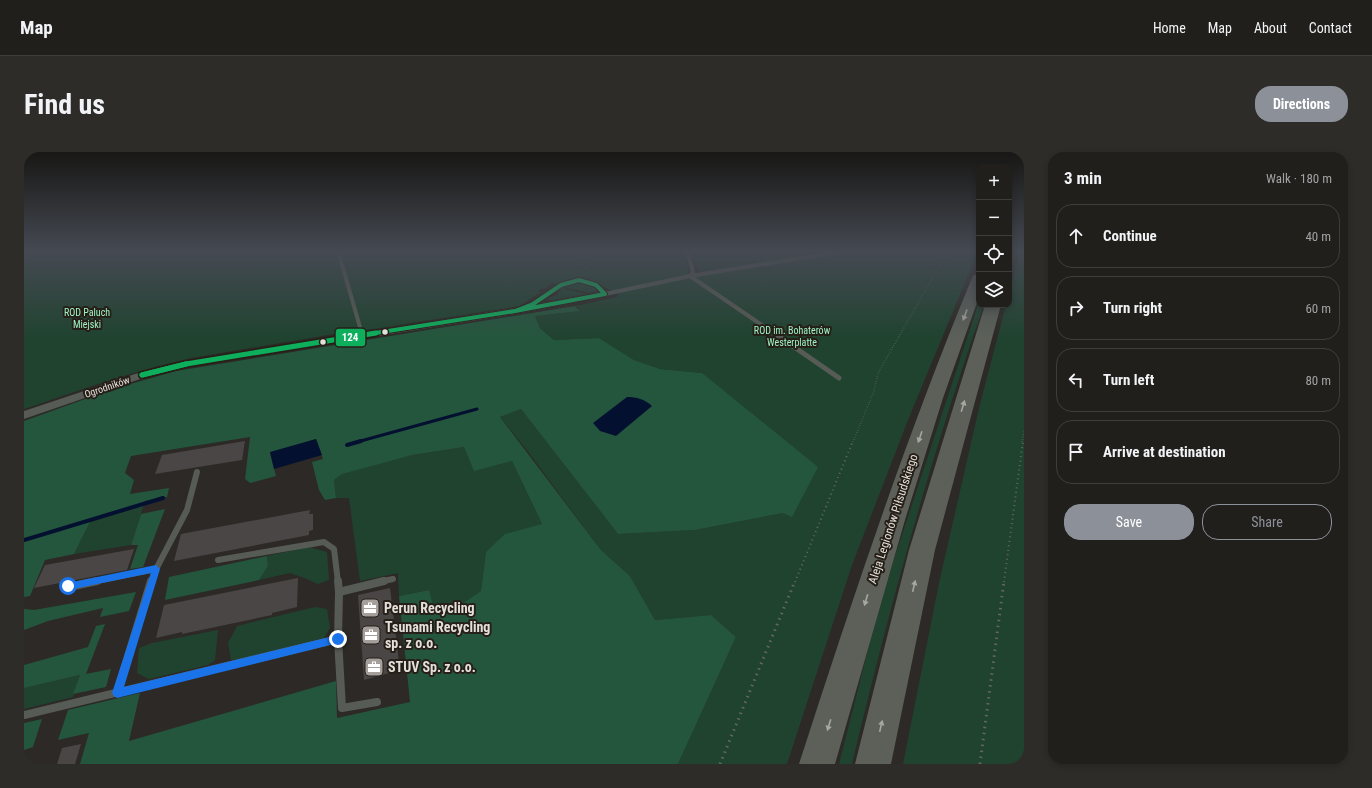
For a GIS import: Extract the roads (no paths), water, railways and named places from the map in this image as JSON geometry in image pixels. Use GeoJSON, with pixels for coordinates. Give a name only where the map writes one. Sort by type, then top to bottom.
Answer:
{"type":"FeatureCollection","features":[{"type":"Feature","properties":{"kind":"highway","name":"Aleja Legionów Piłsudskiego"},"geometry":{"type":"LineString","coordinates":[[817,764],[884,541],[925,423],[976,286]]}},
{"type":"Feature","properties":{"kind":"highway"},"geometry":{"type":"LineString","coordinates":[[873,764],[922,550],[992,308]]}},
{"type":"Feature","properties":{"kind":"street","name":"Ogrodników"},"geometry":{"type":"LineString","coordinates":[[24,415],[116,383],[168,368],[361,332],[515,311],[605,294]]}},
{"type":"Feature","properties":{"kind":"lane"},"geometry":{"type":"LineString","coordinates":[[346,280],[361,332]]}},
{"type":"Feature","properties":{"kind":"lane","name":"Ogrodników"},"geometry":{"type":"LineString","coordinates":[[605,294],[671,280]]}},
{"type":"Feature","properties":{"kind":"lane"},"geometry":{"type":"LineString","coordinates":[[695,280],[839,378]]}},
{"type":"Feature","properties":{"kind":"lane"},"geometry":{"type":"LineString","coordinates":[[515,311],[535,304],[561,285],[571,281],[585,281],[595,284],[600,287],[605,294]]}},
{"type":"Feature","properties":{"kind":"lane"},"geometry":{"type":"LineString","coordinates":[[117,693],[156,569],[187,510],[197,472]]}},
{"type":"Feature","properties":{"kind":"lane"},"geometry":{"type":"LineString","coordinates":[[218,560],[324,542],[334,549],[338,592],[338,639],[342,708],[377,702]]}},
{"type":"Feature","properties":{"kind":"lane"},"geometry":{"type":"LineString","coordinates":[[68,586],[156,569]]}},
{"type":"Feature","properties":{"kind":"lane"},"geometry":{"type":"LineString","coordinates":[[338,592],[393,579]]}},
{"type":"Feature","properties":{"kind":"lane"},"geometry":{"type":"LineString","coordinates":[[24,715],[338,639]]}},
{"type":"Feature","properties":{"kind":"water"},"geometry":{"type":"Polygon","coordinates":[[[627,397],[640,399],[652,406],[616,436],[600,431],[593,423],[627,397]]]}},
{"type":"Feature","properties":{"kind":"water"},"geometry":{"type":"Polygon","coordinates":[[[316,439],[322,455],[274,469],[270,452],[316,439]]]}},
{"type":"Feature","properties":{"kind":"waterway"},"geometry":{"type":"LineString","coordinates":[[357,442],[477,409]]}},
{"type":"Feature","properties":{"kind":"waterway"},"geometry":{"type":"LineString","coordinates":[[347,445],[361,441]]}},
{"type":"Feature","properties":{"kind":"waterway"},"geometry":{"type":"LineString","coordinates":[[24,540],[163,498]]}},
{"type":"Feature","properties":{"kind":"place","name":"Perun Recycling"},"geometry":{"type":"Point","coordinates":[370,608]}},
{"type":"Feature","properties":{"kind":"place","name":"Tsunami Recycling sp. z o.o."},"geometry":{"type":"Point","coordinates":[371,635]}},
{"type":"Feature","properties":{"kind":"place","name":"STUV Sp. z o.o."},"geometry":{"type":"Point","coordinates":[374,667]}},
{"type":"Feature","properties":{"kind":"park label","name":"ROD Paluch Miejski"},"geometry":{"type":"Point","coordinates":[87,318]}},
{"type":"Feature","properties":{"kind":"park label","name":"ROD im. Bohaterów Westerplatte"},"geometry":{"type":"Point","coordinates":[792,336]}}]}
